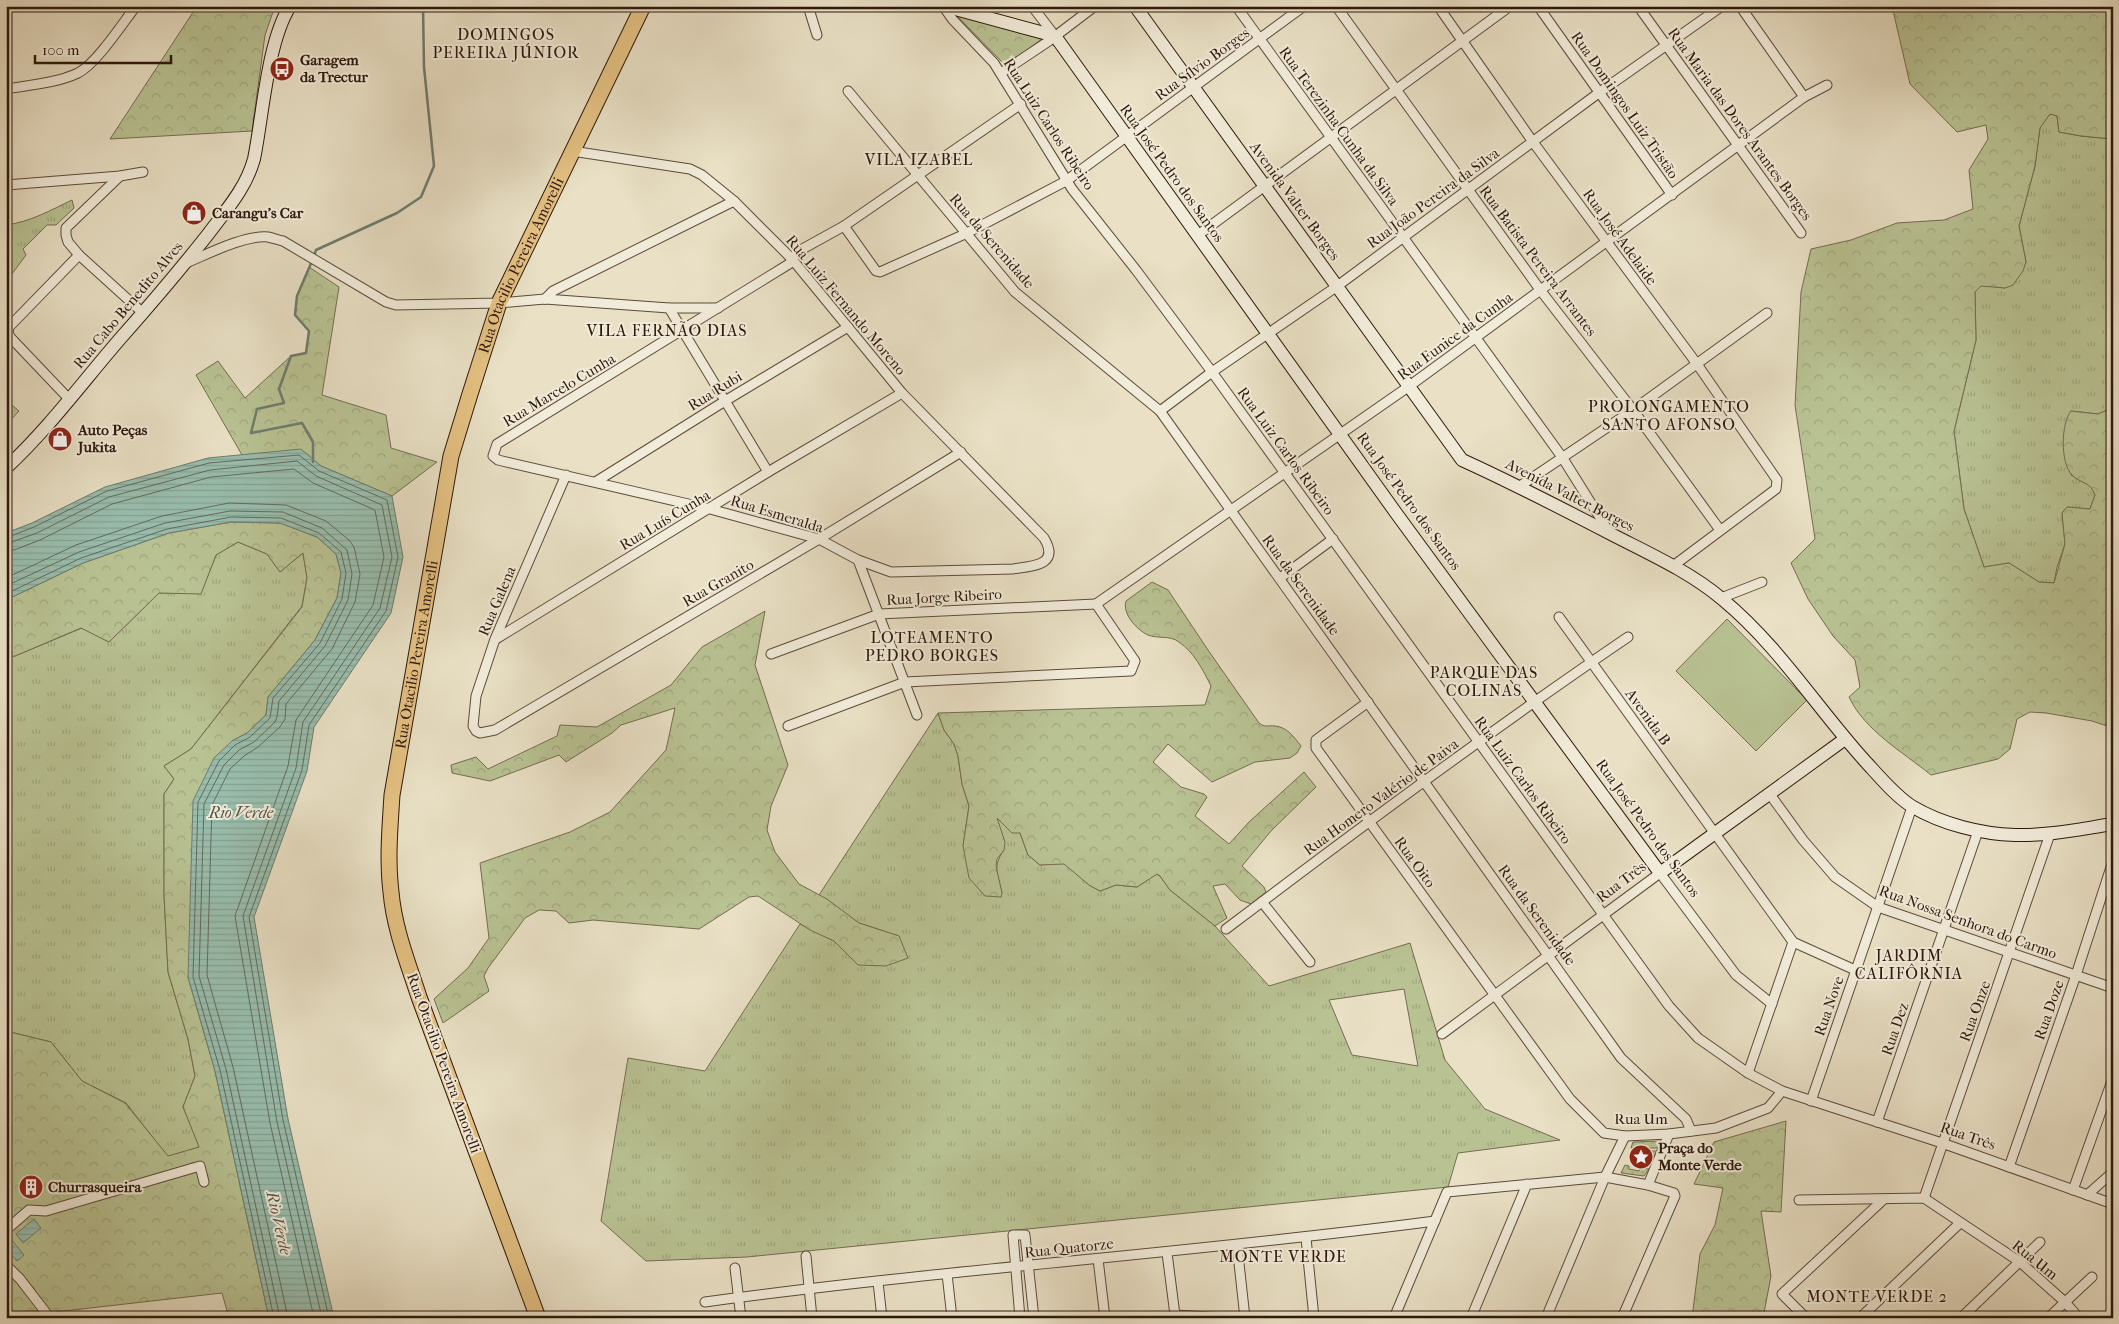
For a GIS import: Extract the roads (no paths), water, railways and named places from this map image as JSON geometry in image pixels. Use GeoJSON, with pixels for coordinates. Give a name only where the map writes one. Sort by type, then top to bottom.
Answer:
{"type":"FeatureCollection","features":[{"type":"Feature","properties":{"kind":"main road","name":"Rua Otacilio Pereira Amorelli"},"geometry":{"type":"LineString","coordinates":[[538,1318],[401,943],[391,893],[388,851],[392,795],[451,456],[499,303],[643,6]]}},
{"type":"Feature","properties":{"kind":"street"},"geometry":{"type":"LineString","coordinates":[[6,89],[64,78],[90,65],[136,6]]}},
{"type":"Feature","properties":{"kind":"street","name":"Rua Cabo Benedito Alves"},"geometry":{"type":"LineString","coordinates":[[6,468],[40,435],[186,263],[242,191],[249,176],[260,129],[273,53],[283,18],[290,6]]}},
{"type":"Feature","properties":{"kind":"street"},"geometry":{"type":"LineString","coordinates":[[808,6],[817,35]]}},
{"type":"Feature","properties":{"kind":"street"},"geometry":{"type":"LineString","coordinates":[[944,6],[1055,36]]}},
{"type":"Feature","properties":{"kind":"street","name":"Rua Luiz Carlos Ribeiro"},"geometry":{"type":"LineString","coordinates":[[944,6],[1001,73],[1066,181],[1212,372],[1670,1006],[1698,1038],[1748,1072]]}},
{"type":"Feature","properties":{"kind":"street","name":"Rua José Pedro dos Santos"},"geometry":{"type":"LineString","coordinates":[[1032,6],[1198,235],[1267,334],[1660,873],[1736,975],[1772,1004]]}},
{"type":"Feature","properties":{"kind":"street"},"geometry":{"type":"LineString","coordinates":[[1001,73],[1096,6]]}},
{"type":"Feature","properties":{"kind":"street","name":"Avenida Valter Borges"},"geometry":{"type":"LineString","coordinates":[[1135,6],[1462,460],[1520,486],[1609,532],[1673,566],[1722,598],[1783,660],[1845,739],[1880,778],[1912,807],[1947,822],[1978,831],[2014,835],[2050,834],[2113,824]]}},
{"type":"Feature","properties":{"kind":"street","name":"Rua Terezinha Cunha da Silva"},"geometry":{"type":"LineString","coordinates":[[1236,6],[1562,458],[1609,532]]}},
{"type":"Feature","properties":{"kind":"street","name":"Rua Sílvio Borges"},"geometry":{"type":"LineString","coordinates":[[844,226],[876,271],[880,272],[965,234],[1066,181],[1304,6]]}},
{"type":"Feature","properties":{"kind":"street","name":"Rua Batista Pereira Arrantes"},"geometry":{"type":"LineString","coordinates":[[1336,6],[1541,291],[1633,410],[1720,530]]}},
{"type":"Feature","properties":{"kind":"street","name":"Rua José Adelaide"},"geometry":{"type":"LineString","coordinates":[[1438,6],[1607,243],[1697,364],[1777,480],[1776,490],[1720,530]]}},
{"type":"Feature","properties":{"kind":"street"},"geometry":{"type":"LineString","coordinates":[[1198,235],[1510,6]]}},
{"type":"Feature","properties":{"kind":"street","name":"Rua Domingos Luiz Tristão"},"geometry":{"type":"LineString","coordinates":[[1538,6],[1672,195]]}},
{"type":"Feature","properties":{"kind":"street","name":"Rua Maria das Dores Arantes Borges"},"geometry":{"type":"LineString","coordinates":[[1638,6],[1801,233]]}},
{"type":"Feature","properties":{"kind":"street","name":"Rua João Pereira da Silva"},"geometry":{"type":"LineString","coordinates":[[1160,412],[1212,372],[1336,287],[1600,92],[1722,6]]}},
{"type":"Feature","properties":{"kind":"street"},"geometry":{"type":"LineString","coordinates":[[1740,6],[1804,97]]}},
{"type":"Feature","properties":{"kind":"street","name":"Rua Eunice da Cunha"},"geometry":{"type":"LineString","coordinates":[[1096,604],[1408,387],[1804,97],[1826,85]]}},
{"type":"Feature","properties":{"kind":"street","name":"Rua da Serenidade"},"geometry":{"type":"LineString","coordinates":[[848,91],[1015,292],[1160,412],[1621,1058],[1686,1119],[1691,1132]]}},
{"type":"Feature","properties":{"kind":"street","name":"Rua Marcelo Cunha"},"geometry":{"type":"LineString","coordinates":[[493,456],[497,444],[789,264],[797,252],[844,226],[1021,104]]}},
{"type":"Feature","properties":{"kind":"street","name":"Rua Luiz Fernando Moreno"},"geometry":{"type":"LineString","coordinates":[[572,151],[690,169],[734,201],[792,259],[902,394],[1044,538],[1049,547],[1050,556]]}},
{"type":"Feature","properties":{"kind":"street"},"geometry":{"type":"LineString","coordinates":[[6,186],[120,176],[143,172]]}},
{"type":"Feature","properties":{"kind":"street"},"geometry":{"type":"LineString","coordinates":[[120,176],[66,228],[66,235],[68,242],[79,255],[143,313]]}},
{"type":"Feature","properties":{"kind":"street"},"geometry":{"type":"LineString","coordinates":[[545,299],[553,291],[734,201]]}},
{"type":"Feature","properties":{"kind":"street"},"geometry":{"type":"LineString","coordinates":[[186,263],[258,237],[269,237],[283,241],[386,302],[396,305],[499,303],[545,299],[669,308],[718,308]]}},
{"type":"Feature","properties":{"kind":"street"},"geometry":{"type":"LineString","coordinates":[[69,399],[10,338],[8,332],[9,327],[79,255]]}},
{"type":"Feature","properties":{"kind":"street"},"geometry":{"type":"LineString","coordinates":[[669,308],[768,472]]}},
{"type":"Feature","properties":{"kind":"street"},"geometry":{"type":"LineString","coordinates":[[1520,486],[1633,410],[1767,313]]}},
{"type":"Feature","properties":{"kind":"street","name":"Rua Rubi"},"geometry":{"type":"LineString","coordinates":[[597,481],[725,400],[848,327]]}},
{"type":"Feature","properties":{"kind":"street","name":"Rua Luís Cunha"},"geometry":{"type":"LineString","coordinates":[[495,639],[768,472],[902,394]]}},
{"type":"Feature","properties":{"kind":"street","name":"Rua Granito"},"geometry":{"type":"LineString","coordinates":[[486,733],[819,539],[961,452]]}},
{"type":"Feature","properties":{"kind":"street","name":"Rua Esmeralda"},"geometry":{"type":"LineString","coordinates":[[493,456],[498,460],[597,481],[819,539],[858,560],[896,572],[1013,569],[1042,563],[1050,556]]}},
{"type":"Feature","properties":{"kind":"street","name":"Rua Galena"},"geometry":{"type":"LineString","coordinates":[[486,733],[476,731],[473,720],[476,696],[495,639],[566,475]]}},
{"type":"Feature","properties":{"kind":"street"},"geometry":{"type":"LineString","coordinates":[[1673,566],[1720,530]]}},
{"type":"Feature","properties":{"kind":"street"},"geometry":{"type":"LineString","coordinates":[[1280,578],[1333,540]]}},
{"type":"Feature","properties":{"kind":"street"},"geometry":{"type":"LineString","coordinates":[[858,560],[917,715]]}},
{"type":"Feature","properties":{"kind":"street"},"geometry":{"type":"LineString","coordinates":[[1722,598],[1762,582]]}},
{"type":"Feature","properties":{"kind":"street"},"geometry":{"type":"LineString","coordinates":[[788,726],[905,682],[1131,671],[1135,661],[1096,604]]}},
{"type":"Feature","properties":{"kind":"street","name":"Rua Jorge Ribeiro"},"geometry":{"type":"LineString","coordinates":[[771,654],[879,614],[1096,604]]}},
{"type":"Feature","properties":{"kind":"street","name":"Avenida B"},"geometry":{"type":"LineString","coordinates":[[1559,617],[1715,832],[1792,942]]}},
{"type":"Feature","properties":{"kind":"street","name":"Rua Homero Valério de Paiva"},"geometry":{"type":"LineString","coordinates":[[1226,929],[1424,781],[1628,637]]}},
{"type":"Feature","properties":{"kind":"street","name":"Rua Oito"},"geometry":{"type":"LineString","coordinates":[[1368,702],[1316,740],[1316,748],[1493,996]]}},
{"type":"Feature","properties":{"kind":"street","name":"Rua Três"},"geometry":{"type":"LineString","coordinates":[[1442,1034],[1715,832],[1845,739]]}},
{"type":"Feature","properties":{"kind":"street","name":"Rua Nossa Senhora do Carmo"},"geometry":{"type":"LineString","coordinates":[[1769,794],[1803,840],[1834,877],[1878,907],[2113,988]]}},
{"type":"Feature","properties":{"kind":"street","name":"Rua Nove"},"geometry":{"type":"LineString","coordinates":[[1811,1100],[1912,807]]}},
{"type":"Feature","properties":{"kind":"street","name":"Rua Dez"},"geometry":{"type":"LineString","coordinates":[[1877,1122],[1978,831]]}},
{"type":"Feature","properties":{"kind":"street","name":"Rua Onze"},"geometry":{"type":"LineString","coordinates":[[1924,1198],[2050,834]]}},
{"type":"Feature","properties":{"kind":"street","name":"Rua Doze"},"geometry":{"type":"LineString","coordinates":[[2008,1167],[2076,975],[2113,861]]}},
{"type":"Feature","properties":{"kind":"street"},"geometry":{"type":"LineString","coordinates":[[1262,902],[1310,962]]}},
{"type":"Feature","properties":{"kind":"street"},"geometry":{"type":"LineString","coordinates":[[1748,1072],[1792,942],[1855,970]]}},
{"type":"Feature","properties":{"kind":"street","name":"Rua Um"},"geometry":{"type":"LineString","coordinates":[[1493,996],[1570,1099],[1604,1133],[1625,1136],[1669,1134],[1716,1128],[1768,1108],[1782,1091]]}},
{"type":"Feature","properties":{"kind":"street","name":"Rua Três"},"geometry":{"type":"LineString","coordinates":[[1748,1072],[1782,1091],[1942,1143],[2113,1204]]}},
{"type":"Feature","properties":{"kind":"street"},"geometry":{"type":"LineString","coordinates":[[2073,1190],[2113,1078]]}},
{"type":"Feature","properties":{"kind":"street"},"geometry":{"type":"LineString","coordinates":[[1648,1185],[1669,1134]]}},
{"type":"Feature","properties":{"kind":"street"},"geometry":{"type":"LineString","coordinates":[[1546,1318],[1605,1176],[1625,1136]]}},
{"type":"Feature","properties":{"kind":"street"},"geometry":{"type":"LineString","coordinates":[[6,1230],[29,1210],[46,1211],[200,1166],[204,1182]]}},
{"type":"Feature","properties":{"kind":"street"},"geometry":{"type":"LineString","coordinates":[[2087,1195],[2113,1172]]}},
{"type":"Feature","properties":{"kind":"street"},"geometry":{"type":"LineString","coordinates":[[1394,1318],[1447,1192],[1605,1176],[1648,1185],[1674,1193],[1675,1196],[1622,1318]]}},
{"type":"Feature","properties":{"kind":"street"},"geometry":{"type":"LineString","coordinates":[[1471,1318],[1527,1184]]}},
{"type":"Feature","properties":{"kind":"street"},"geometry":{"type":"LineString","coordinates":[[1799,1200],[1924,1198]]}},
{"type":"Feature","properties":{"kind":"street","name":"Rua Um"},"geometry":{"type":"LineString","coordinates":[[1924,1198],[2020,1262],[2065,1302],[2079,1318]]}},
{"type":"Feature","properties":{"kind":"street"},"geometry":{"type":"LineString","coordinates":[[1806,1318],[1782,1294],[1884,1199]]}},
{"type":"Feature","properties":{"kind":"street","name":"Rua Quatorze"},"geometry":{"type":"LineString","coordinates":[[705,1302],[947,1274],[1306,1238],[1435,1221]]}},
{"type":"Feature","properties":{"kind":"street"},"geometry":{"type":"LineString","coordinates":[[1860,1318],[1960,1223]]}},
{"type":"Feature","properties":{"kind":"street"},"geometry":{"type":"LineString","coordinates":[[1020,1318],[1013,1235],[1025,1235],[1034,1318]]}},
{"type":"Feature","properties":{"kind":"street"},"geometry":{"type":"LineString","coordinates":[[1306,1238],[1314,1318]]}},
{"type":"Feature","properties":{"kind":"street"},"geometry":{"type":"LineString","coordinates":[[1961,1318],[2040,1242]]}},
{"type":"Feature","properties":{"kind":"street"},"geometry":{"type":"LineString","coordinates":[[1237,1245],[1245,1318]]}},
{"type":"Feature","properties":{"kind":"street"},"geometry":{"type":"LineString","coordinates":[[1167,1253],[1173,1317],[1225,1318]]}},
{"type":"Feature","properties":{"kind":"street"},"geometry":{"type":"LineString","coordinates":[[806,1256],[812,1318]]}},
{"type":"Feature","properties":{"kind":"street"},"geometry":{"type":"LineString","coordinates":[[1098,1259],[1105,1318]]}},
{"type":"Feature","properties":{"kind":"street"},"geometry":{"type":"LineString","coordinates":[[6,1265],[20,1279],[50,1318]]}},
{"type":"Feature","properties":{"kind":"street"},"geometry":{"type":"LineString","coordinates":[[735,1268],[741,1318]]}},
{"type":"Feature","properties":{"kind":"street"},"geometry":{"type":"LineString","coordinates":[[947,1274],[952,1318]]}},
{"type":"Feature","properties":{"kind":"street"},"geometry":{"type":"LineString","coordinates":[[2048,1318],[2092,1277]]}},
{"type":"Feature","properties":{"kind":"street"},"geometry":{"type":"LineString","coordinates":[[878,1282],[882,1318]]}},
{"type":"Feature","properties":{"kind":"water","name":"Rio Verde"},"geometry":{"type":"Polygon","coordinates":[[[301,449],[321,466],[392,496],[403,557],[391,613],[314,727],[307,771],[254,917],[288,1119],[334,1318],[269,1318],[215,1071],[188,977],[193,801],[214,758],[232,741],[247,733],[266,715],[268,697],[315,640],[337,598],[341,573],[336,554],[317,537],[280,523],[231,522],[169,533],[83,563],[6,600],[6,533],[32,523],[105,487],[208,458],[301,449]]]}},
{"type":"Feature","properties":{"kind":"water"},"geometry":{"type":"Polygon","coordinates":[[[34,1219],[41,1228],[23,1243],[16,1234],[34,1219]]]}},
{"type":"Feature","properties":{"kind":"water"},"geometry":{"type":"Polygon","coordinates":[[[11,1239],[24,1255],[17,1261],[6,1248],[6,1242],[11,1239]]]}},
{"type":"Feature","properties":{"kind":"waterway"},"geometry":{"type":"LineString","coordinates":[[314,256],[316,250],[397,213],[421,197],[434,166],[424,67],[423,6]]}},
{"type":"Feature","properties":{"kind":"waterway"},"geometry":{"type":"LineString","coordinates":[[312,261],[297,296],[295,315],[309,331],[306,353],[291,356],[279,389],[284,403],[257,409],[251,433],[302,423],[313,442],[313,462]]}},
{"type":"Feature","properties":{"kind":"place","name":"Garagem da Trectur"},"geometry":{"type":"Point","coordinates":[282,69]}},
{"type":"Feature","properties":{"kind":"place","name":"Carangu's Car"},"geometry":{"type":"Point","coordinates":[194,213]}},
{"type":"Feature","properties":{"kind":"place","name":"Auto Peças Jukita"},"geometry":{"type":"Point","coordinates":[60,439]}},
{"type":"Feature","properties":{"kind":"place","name":"Praça do Monte Verde"},"geometry":{"type":"Point","coordinates":[1641,1157]}},
{"type":"Feature","properties":{"kind":"place","name":"Churrasqueira"},"geometry":{"type":"Point","coordinates":[31,1187]}},
{"type":"Feature","properties":{"kind":"district","name":"DOMINGOS PEREIRA JÚNIOR"},"geometry":{"type":"Point","coordinates":[506,43]}},
{"type":"Feature","properties":{"kind":"district","name":"VILA IZABEL"},"geometry":{"type":"Point","coordinates":[919,159]}},
{"type":"Feature","properties":{"kind":"district","name":"VILA FERNÃO DIAS"},"geometry":{"type":"Point","coordinates":[667,330]}},
{"type":"Feature","properties":{"kind":"district","name":"PROLONGAMENTO SANTO AFONSO"},"geometry":{"type":"Point","coordinates":[1669,415]}},
{"type":"Feature","properties":{"kind":"district","name":"LOTEAMENTO PEDRO BORGES"},"geometry":{"type":"Point","coordinates":[932,646]}},
{"type":"Feature","properties":{"kind":"district","name":"PARQUE DAS COLINAS"},"geometry":{"type":"Point","coordinates":[1484,681]}},
{"type":"Feature","properties":{"kind":"district","name":"JARDIM CALIFÔRNIA"},"geometry":{"type":"Point","coordinates":[1909,964]}},
{"type":"Feature","properties":{"kind":"district","name":"MONTE VERDE"},"geometry":{"type":"Point","coordinates":[1283,1256]}},
{"type":"Feature","properties":{"kind":"district","name":"MONTE VERDE 2"},"geometry":{"type":"Point","coordinates":[1877,1296]}}]}
